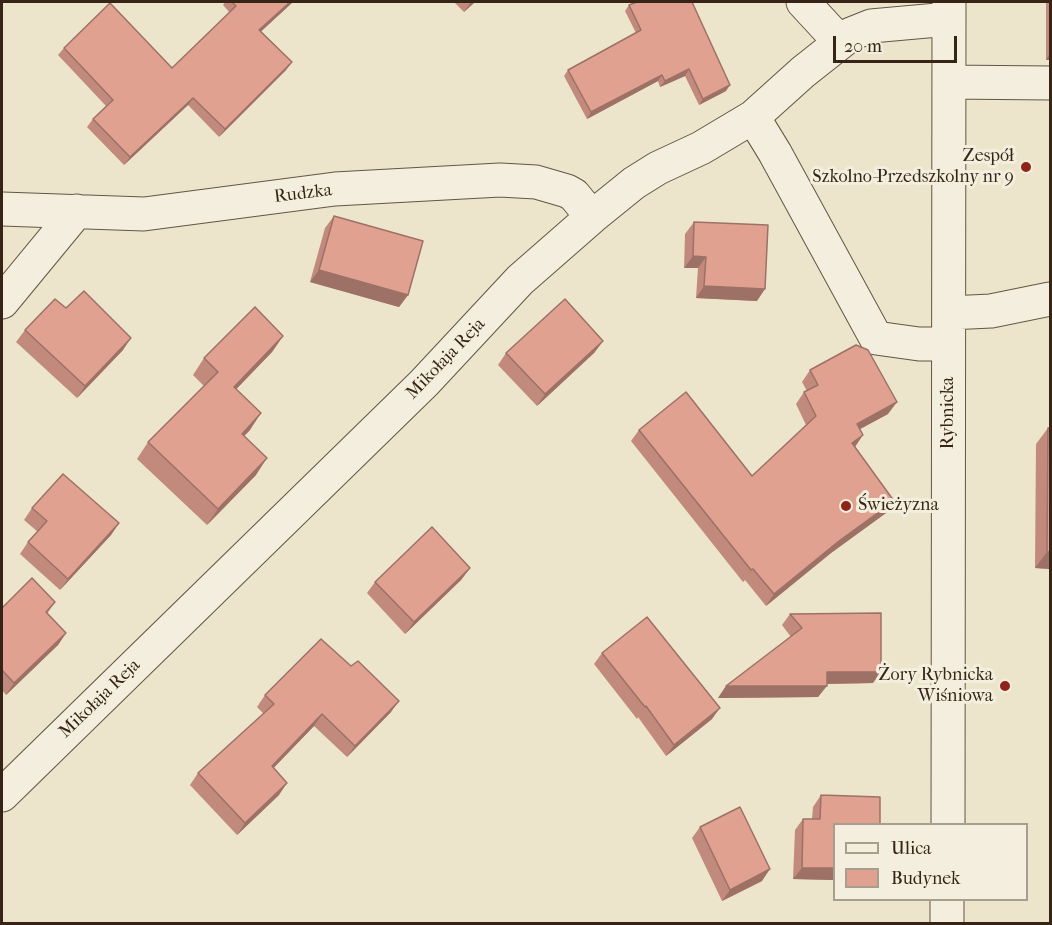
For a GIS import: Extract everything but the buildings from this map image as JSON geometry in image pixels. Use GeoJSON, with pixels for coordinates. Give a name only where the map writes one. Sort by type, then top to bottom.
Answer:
{"type":"FeatureCollection","features":[{"type":"Feature","properties":{"kind":"street"},"geometry":{"type":"LineString","coordinates":[[803,2],[839,41]]}},
{"type":"Feature","properties":{"kind":"street","name":"Mikołaja Reja"},"geometry":{"type":"LineString","coordinates":[[2,795],[424,383],[520,280],[592,216],[634,183],[658,168],[701,148],[753,117],[839,41],[851,34],[871,26],[949,10]]}},
{"type":"Feature","properties":{"kind":"street","name":"Rybnicka"},"geometry":{"type":"LineString","coordinates":[[948,823],[949,10]]}},
{"type":"Feature","properties":{"kind":"street"},"geometry":{"type":"LineString","coordinates":[[950,82],[1050,83]]}},
{"type":"Feature","properties":{"kind":"street"},"geometry":{"type":"LineString","coordinates":[[753,117],[876,338],[919,344],[991,311],[1050,299]]}},
{"type":"Feature","properties":{"kind":"street","name":"Rudzka"},"geometry":{"type":"LineString","coordinates":[[2,208],[144,214],[335,189],[500,180],[536,182],[556,186],[574,195],[592,216]]}},
{"type":"Feature","properties":{"kind":"street"},"geometry":{"type":"LineString","coordinates":[[2,302],[77,212]]}},
{"type":"Feature","properties":{"kind":"street"},"geometry":{"type":"LineString","coordinates":[[947,901],[947,924]]}},
{"type":"Feature","properties":{"kind":"place","name":"Zespół Szkolno-Przedszkolny nr 9"},"geometry":{"type":"Point","coordinates":[1026,167]}},
{"type":"Feature","properties":{"kind":"place","name":"Świeżyzna"},"geometry":{"type":"Point","coordinates":[846,506]}},
{"type":"Feature","properties":{"kind":"place","name":"Żory Rybnicka Wiśniowa"},"geometry":{"type":"Point","coordinates":[1005,686]}}]}
